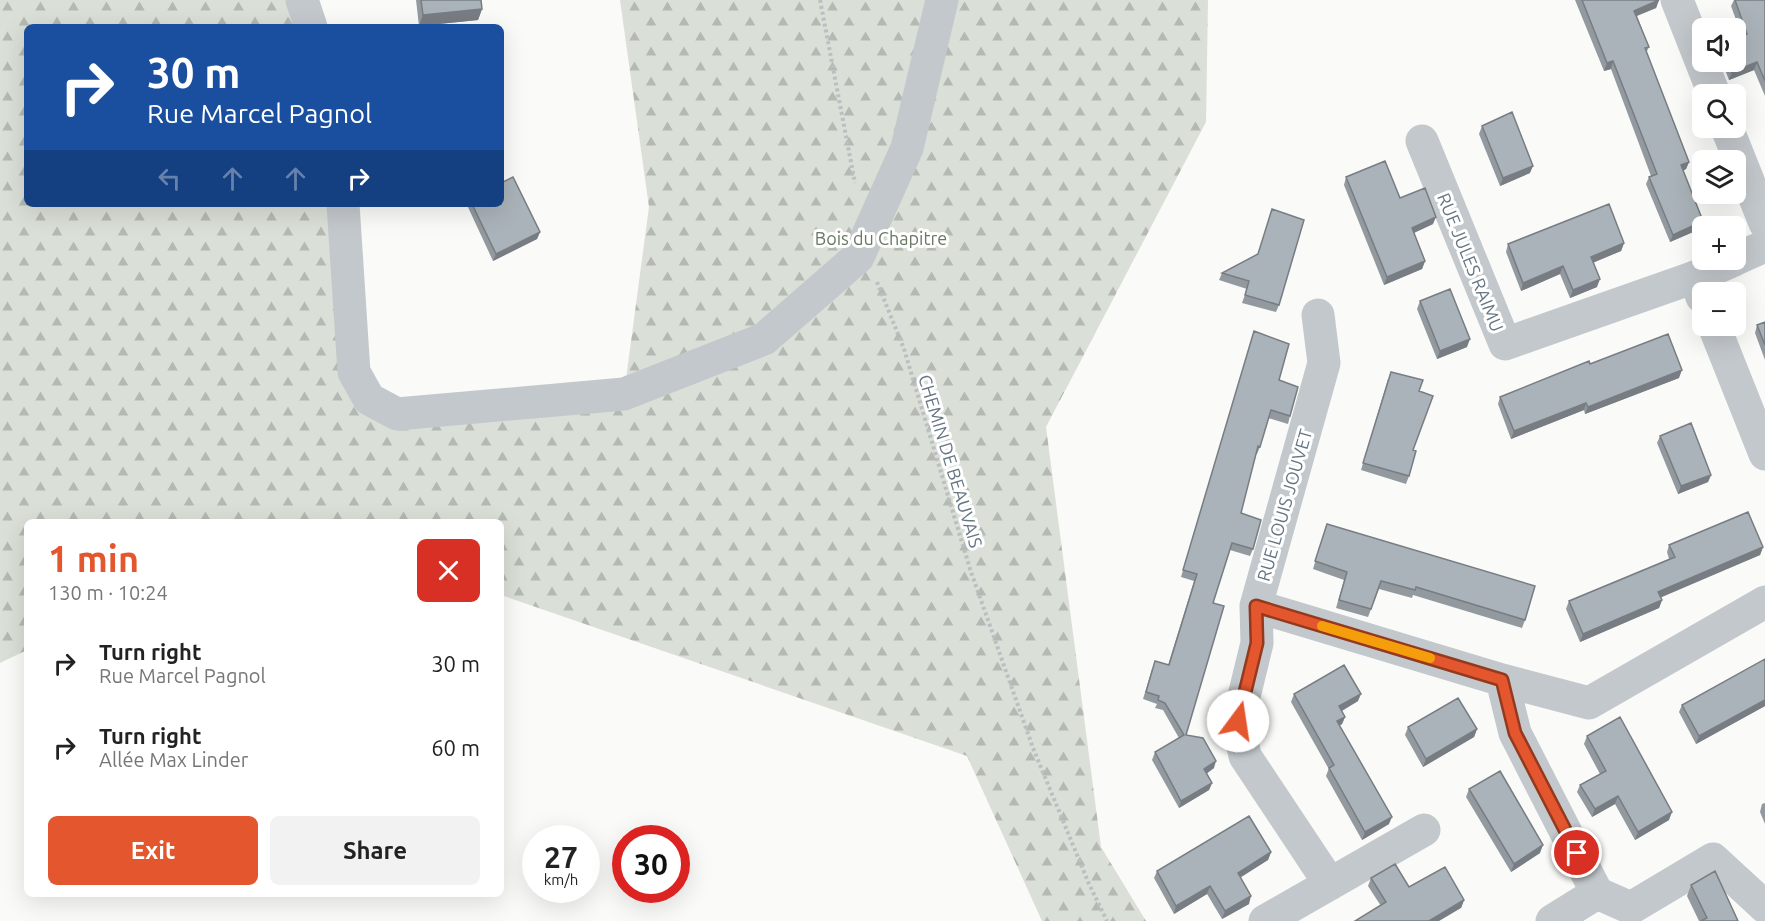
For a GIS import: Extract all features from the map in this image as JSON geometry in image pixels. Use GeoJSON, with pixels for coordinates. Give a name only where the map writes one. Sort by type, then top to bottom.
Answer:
{"type":"FeatureCollection","features":[{"type":"Feature","properties":{"kind":"street"},"geometry":{"type":"LineString","coordinates":[[303,0],[310,24]]}},
{"type":"Feature","properties":{"kind":"street"},"geometry":{"type":"LineString","coordinates":[[343,207],[354,372],[369,399],[397,414],[624,394],[764,339],[858,257],[907,148],[942,0]]}},
{"type":"Feature","properties":{"kind":"street"},"geometry":{"type":"LineString","coordinates":[[1677,0],[1710,84]]}},
{"type":"Feature","properties":{"kind":"street"},"geometry":{"type":"LineString","coordinates":[[1731,138],[1765,223]]}},
{"type":"Feature","properties":{"kind":"street","name":"RUE JULES RAIMU"},"geometry":{"type":"LineString","coordinates":[[1422,141],[1505,344],[1692,289]]}},
{"type":"Feature","properties":{"kind":"street"},"geometry":{"type":"LineString","coordinates":[[1746,254],[1765,246]]}},
{"type":"Feature","properties":{"kind":"street"},"geometry":{"type":"LineString","coordinates":[[1705,282],[1721,270]]}},
{"type":"Feature","properties":{"kind":"street","name":"RUE LOUIS JOUVET"},"geometry":{"type":"LineString","coordinates":[[1318,315],[1324,363],[1256,606],[1257,643],[1238,721],[1245,756],[1330,884]]}},
{"type":"Feature","properties":{"kind":"street"},"geometry":{"type":"LineString","coordinates":[[1718,336],[1765,454]]}},
{"type":"Feature","properties":{"kind":"street"},"geometry":{"type":"LineString","coordinates":[[1256,606],[1502,680],[1588,703],[1765,602]]}},
{"type":"Feature","properties":{"kind":"street"},"geometry":{"type":"LineString","coordinates":[[1502,680],[1515,733],[1597,893],[1631,908],[1713,859],[1765,907]]}},
{"type":"Feature","properties":{"kind":"street"},"geometry":{"type":"LineString","coordinates":[[1265,921],[1424,830]]}},
{"type":"Feature","properties":{"kind":"street"},"geometry":{"type":"LineString","coordinates":[[1552,921],[1597,893]]}},
{"type":"Feature","properties":{"kind":"path"},"geometry":{"type":"LineString","coordinates":[[820,0],[850,165],[856,186]]}},
{"type":"Feature","properties":{"kind":"path","name":"CHEMIN DE BEAUVAIS"},"geometry":{"type":"LineString","coordinates":[[858,257],[871,267],[904,349],[978,592],[1033,748],[1089,884],[1107,921]]}},
{"type":"Feature","properties":{"kind":"green space","name":"Bois du Chapitre"},"geometry":{"type":"Polygon","coordinates":[[[0,0],[302,0],[310,24],[24,24],[24,207],[343,207],[369,399],[624,394],[649,207],[620,0],[1208,0],[1206,122],[1046,427],[1101,847],[1146,921],[1042,921],[967,756],[504,596],[504,519],[24,519],[24,651],[0,663],[0,0]]]}},
{"type":"Feature","properties":{"kind":"building"},"geometry":{"type":"Polygon","coordinates":[[[421,0],[481,0],[482,9],[423,15],[421,0]]]}},
{"type":"Feature","properties":{"kind":"building"},"geometry":{"type":"Polygon","coordinates":[[[1582,0],[1659,0],[1634,11],[1649,47],[1645,48],[1689,162],[1681,165],[1692,193],[1692,204],[1696,204],[1701,216],[1692,216],[1692,226],[1673,235],[1649,177],[1657,174],[1613,61],[1607,63],[1582,0]]]}},
{"type":"Feature","properties":{"kind":"building"},"geometry":{"type":"Polygon","coordinates":[[[1735,0],[1765,0],[1765,81],[1757,62],[1746,66],[1746,18],[1741,18],[1735,0]]]}},
{"type":"Feature","properties":{"kind":"building"},"geometry":{"type":"Polygon","coordinates":[[[1512,112],[1533,166],[1503,178],[1482,126],[1512,112]]]}},
{"type":"Feature","properties":{"kind":"building"},"geometry":{"type":"Polygon","coordinates":[[[1385,161],[1400,198],[1425,188],[1436,217],[1412,228],[1425,261],[1387,277],[1346,177],[1385,161]]]}},
{"type":"Feature","properties":{"kind":"building"},"geometry":{"type":"Polygon","coordinates":[[[513,177],[540,232],[496,254],[473,207],[504,207],[504,182],[513,177]]]}},
{"type":"Feature","properties":{"kind":"building"},"geometry":{"type":"Polygon","coordinates":[[[1609,204],[1624,243],[1591,257],[1600,279],[1573,290],[1563,266],[1523,283],[1508,244],[1609,204]]]}},
{"type":"Feature","properties":{"kind":"building"},"geometry":{"type":"Polygon","coordinates":[[[1272,209],[1304,220],[1279,305],[1245,295],[1249,281],[1222,273],[1258,254],[1272,209]]]}},
{"type":"Feature","properties":{"kind":"building"},"geometry":{"type":"Polygon","coordinates":[[[1450,289],[1470,339],[1440,351],[1420,301],[1450,289]]]}},
{"type":"Feature","properties":{"kind":"building"},"geometry":{"type":"Polygon","coordinates":[[[1765,322],[1765,345],[1757,325],[1765,322]]]}},
{"type":"Feature","properties":{"kind":"building"},"geometry":{"type":"Polygon","coordinates":[[[1254,331],[1289,344],[1279,380],[1298,387],[1290,416],[1271,410],[1260,447],[1258,446],[1241,513],[1261,520],[1253,549],[1232,543],[1213,603],[1224,606],[1186,735],[1203,738],[1216,761],[1204,769],[1212,783],[1181,801],[1155,752],[1184,735],[1165,703],[1158,700],[1159,696],[1146,692],[1155,661],[1169,665],[1197,574],[1183,570],[1254,331]]]}},
{"type":"Feature","properties":{"kind":"building"},"geometry":{"type":"Polygon","coordinates":[[[1668,334],[1682,370],[1588,407],[1586,403],[1514,431],[1500,397],[1589,361],[1590,364],[1668,334]]]}},
{"type":"Feature","properties":{"kind":"building"},"geometry":{"type":"Polygon","coordinates":[[[1391,372],[1423,380],[1419,391],[1433,396],[1413,450],[1416,451],[1409,476],[1363,463],[1391,372]]]}},
{"type":"Feature","properties":{"kind":"building"},"geometry":{"type":"Polygon","coordinates":[[[1691,423],[1711,475],[1681,486],[1660,436],[1691,423]]]}},
{"type":"Feature","properties":{"kind":"building"},"geometry":{"type":"Polygon","coordinates":[[[1748,512],[1763,547],[1658,592],[1662,600],[1583,634],[1569,601],[1675,557],[1669,545],[1748,512]]]}},
{"type":"Feature","properties":{"kind":"building"},"geometry":{"type":"Polygon","coordinates":[[[1327,524],[1535,586],[1525,620],[1416,587],[1415,590],[1381,581],[1371,609],[1339,600],[1347,572],[1315,561],[1327,524]]]}},
{"type":"Feature","properties":{"kind":"building"},"geometry":{"type":"Polygon","coordinates":[[[1765,659],[1765,700],[1699,736],[1682,705],[1765,659]]]}},
{"type":"Feature","properties":{"kind":"building"},"geometry":{"type":"Polygon","coordinates":[[[1344,665],[1361,694],[1339,706],[1345,717],[1337,721],[1392,817],[1365,832],[1329,768],[1334,765],[1294,694],[1344,665]]]}},
{"type":"Feature","properties":{"kind":"building"},"geometry":{"type":"Polygon","coordinates":[[[1458,698],[1477,729],[1426,759],[1408,727],[1458,698]]]}},
{"type":"Feature","properties":{"kind":"building"},"geometry":{"type":"Polygon","coordinates":[[[1620,717],[1672,812],[1638,832],[1618,796],[1595,809],[1580,785],[1606,771],[1587,736],[1620,717]]]}},
{"type":"Feature","properties":{"kind":"building"},"geometry":{"type":"Polygon","coordinates":[[[1500,771],[1543,845],[1514,864],[1469,789],[1500,771]]]}},
{"type":"Feature","properties":{"kind":"building"},"geometry":{"type":"Polygon","coordinates":[[[1249,816],[1271,852],[1238,873],[1251,896],[1225,911],[1210,886],[1176,906],[1157,871],[1249,816]]]}},
{"type":"Feature","properties":{"kind":"building"},"geometry":{"type":"Polygon","coordinates":[[[1395,864],[1409,887],[1445,867],[1464,900],[1429,921],[1355,921],[1386,902],[1371,878],[1395,864]]]}},
{"type":"Feature","properties":{"kind":"building"},"geometry":{"type":"Polygon","coordinates":[[[1715,871],[1738,921],[1701,921],[1707,918],[1691,885],[1715,871]]]}},
{"type":"Feature","properties":{"kind":"slow traffic"},"geometry":{"type":"LineString","coordinates":[[1322,626],[1430,658]]}},
{"type":"Feature","properties":{"kind":"route"},"geometry":{"type":"LineString","coordinates":[[1238,721],[1257,643],[1256,606],[1502,680],[1515,733],[1577,853]]}}]}
